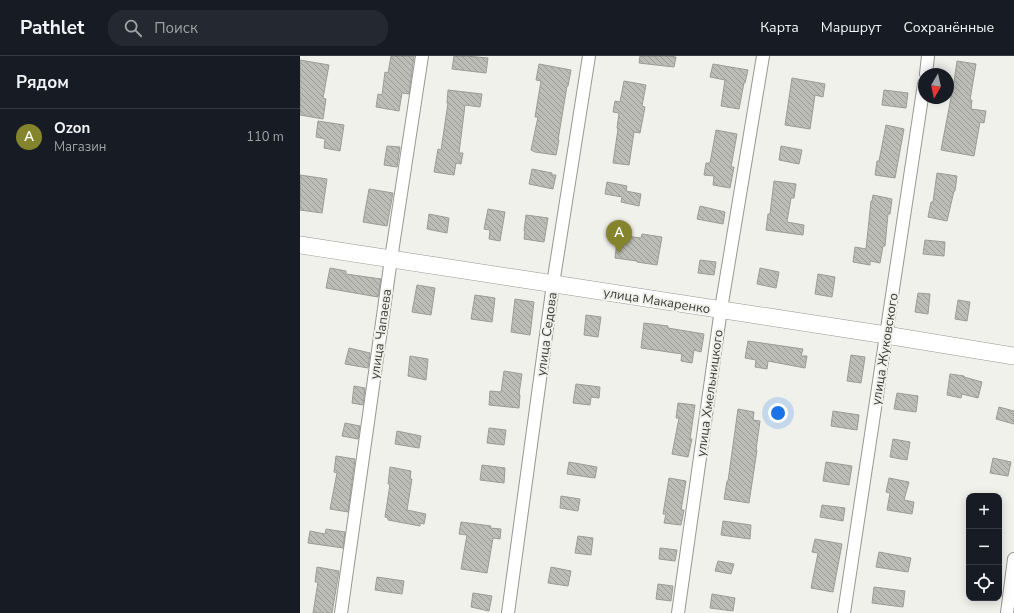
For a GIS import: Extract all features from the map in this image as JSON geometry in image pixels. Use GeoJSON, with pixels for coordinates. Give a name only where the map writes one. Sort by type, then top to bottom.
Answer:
{"type":"FeatureCollection","features":[{"type":"Feature","properties":{"kind":"street","name":"улица Чапаева"},"geometry":{"type":"LineString","coordinates":[[341,613],[391,259],[422,56]]}},
{"type":"Feature","properties":{"kind":"street","name":"улица Седова"},"geometry":{"type":"LineString","coordinates":[[508,613],[553,284],[589,56]]}},
{"type":"Feature","properties":{"kind":"street","name":"улица Хмельницкого"},"geometry":{"type":"LineString","coordinates":[[678,613],[721,310],[763,56]]}},
{"type":"Feature","properties":{"kind":"street"},"geometry":{"type":"LineString","coordinates":[[927,68],[928,56]]}},
{"type":"Feature","properties":{"kind":"street","name":"улица Жуковского"},"geometry":{"type":"LineString","coordinates":[[844,613],[921,104]]}},
{"type":"Feature","properties":{"kind":"street","name":"улица Макаренко"},"geometry":{"type":"LineString","coordinates":[[300,245],[1014,356]]}},
{"type":"Feature","properties":{"kind":"street"},"geometry":{"type":"LineString","coordinates":[[1007,613],[1014,559]]}},
{"type":"Feature","properties":{"kind":"building"},"geometry":{"type":"Polygon","coordinates":[[[391,56],[414,56],[409,94],[402,93],[399,111],[376,107],[378,94],[382,95],[385,72],[388,73],[391,56]]]}},
{"type":"Feature","properties":{"kind":"building"},"geometry":{"type":"Polygon","coordinates":[[[454,56],[488,58],[486,73],[452,69],[454,56]]]}},
{"type":"Feature","properties":{"kind":"building"},"geometry":{"type":"Polygon","coordinates":[[[640,56],[676,57],[674,67],[639,63],[640,56]]]}},
{"type":"Feature","properties":{"kind":"building"},"geometry":{"type":"Polygon","coordinates":[[[300,60],[329,65],[323,98],[326,99],[323,119],[300,115],[300,60]]]}},
{"type":"Feature","properties":{"kind":"building"},"geometry":{"type":"Polygon","coordinates":[[[957,61],[976,64],[970,100],[972,100],[971,109],[986,111],[984,123],[980,122],[974,156],[941,150],[950,104],[954,104],[954,82],[957,61]]]}},
{"type":"Feature","properties":{"kind":"building"},"geometry":{"type":"Polygon","coordinates":[[[539,64],[571,70],[556,155],[531,150],[538,117],[535,117],[541,81],[536,80],[539,64]]]}},
{"type":"Feature","properties":{"kind":"building"},"geometry":{"type":"Polygon","coordinates":[[[713,64],[748,70],[739,109],[721,106],[725,80],[710,77],[713,64]]]}},
{"type":"Feature","properties":{"kind":"building"},"geometry":{"type":"Polygon","coordinates":[[[792,78],[825,84],[823,97],[815,95],[810,129],[785,125],[792,78]]]}},
{"type":"Feature","properties":{"kind":"building"},"geometry":{"type":"Polygon","coordinates":[[[624,81],[646,85],[642,106],[645,107],[640,133],[634,132],[629,165],[613,163],[619,113],[613,112],[615,101],[620,102],[624,81]]]}},
{"type":"Feature","properties":{"kind":"building"},"geometry":{"type":"Polygon","coordinates":[[[448,90],[482,94],[480,107],[465,105],[459,153],[463,153],[461,164],[456,163],[454,175],[434,172],[438,149],[441,150],[448,103],[448,90]]]}},
{"type":"Feature","properties":{"kind":"building"},"geometry":{"type":"Polygon","coordinates":[[[884,90],[908,93],[906,108],[882,105],[884,90]]]}},
{"type":"Feature","properties":{"kind":"building"},"geometry":{"type":"Polygon","coordinates":[[[318,121],[344,125],[340,151],[324,148],[325,139],[316,137],[318,121]]]}},
{"type":"Feature","properties":{"kind":"building"},"geometry":{"type":"Polygon","coordinates":[[[886,125],[904,129],[895,178],[875,175],[886,125]]]}},
{"type":"Feature","properties":{"kind":"building"},"geometry":{"type":"Polygon","coordinates":[[[716,130],[737,134],[731,167],[734,167],[730,188],[713,185],[714,176],[704,175],[706,163],[710,163],[716,130]]]}},
{"type":"Feature","properties":{"kind":"building"},"geometry":{"type":"Polygon","coordinates":[[[387,146],[400,147],[397,167],[384,165],[387,146]]]}},
{"type":"Feature","properties":{"kind":"building"},"geometry":{"type":"Polygon","coordinates":[[[781,146],[802,150],[799,164],[779,160],[781,146]]]}},
{"type":"Feature","properties":{"kind":"building"},"geometry":{"type":"Polygon","coordinates":[[[532,169],[556,175],[553,189],[529,184],[532,169]]]}},
{"type":"Feature","properties":{"kind":"building"},"geometry":{"type":"Polygon","coordinates":[[[937,173],[957,176],[955,191],[947,221],[928,217],[931,202],[933,202],[937,173]]]}},
{"type":"Feature","properties":{"kind":"building"},"geometry":{"type":"Polygon","coordinates":[[[300,175],[327,179],[322,213],[300,210],[300,175]]]}},
{"type":"Feature","properties":{"kind":"building"},"geometry":{"type":"Polygon","coordinates":[[[774,181],[796,184],[794,198],[791,198],[787,222],[804,225],[803,235],[766,230],[768,214],[770,214],[774,181]]]}},
{"type":"Feature","properties":{"kind":"building"},"geometry":{"type":"Polygon","coordinates":[[[607,182],[627,186],[626,191],[641,194],[639,206],[621,202],[622,197],[605,194],[607,182]]]}},
{"type":"Feature","properties":{"kind":"building"},"geometry":{"type":"Polygon","coordinates":[[[369,189],[393,193],[387,226],[363,222],[369,189]]]}},
{"type":"Feature","properties":{"kind":"building"},"geometry":{"type":"Polygon","coordinates":[[[873,195],[892,199],[890,214],[888,214],[885,246],[883,246],[880,263],[870,261],[870,265],[853,262],[855,247],[866,249],[871,201],[873,195]]]}},
{"type":"Feature","properties":{"kind":"building"},"geometry":{"type":"Polygon","coordinates":[[[700,206],[725,212],[723,224],[697,219],[700,206]]]}},
{"type":"Feature","properties":{"kind":"building"},"geometry":{"type":"Polygon","coordinates":[[[488,209],[505,212],[500,241],[489,239],[490,230],[484,229],[488,209]]]}},
{"type":"Feature","properties":{"kind":"building"},"geometry":{"type":"Polygon","coordinates":[[[429,214],[449,218],[447,233],[427,229],[429,214]]]}},
{"type":"Feature","properties":{"kind":"building"},"geometry":{"type":"Polygon","coordinates":[[[526,215],[548,218],[544,242],[524,239],[526,215]]]}},
{"type":"Feature","properties":{"kind":"building"},"geometry":{"type":"Polygon","coordinates":[[[642,234],[662,237],[657,265],[615,258],[618,235],[641,238],[642,234]]]}},
{"type":"Feature","properties":{"kind":"building"},"geometry":{"type":"Polygon","coordinates":[[[925,240],[945,242],[944,256],[923,254],[925,240]]]}},
{"type":"Feature","properties":{"kind":"building"},"geometry":{"type":"Polygon","coordinates":[[[700,260],[716,262],[714,275],[698,273],[700,260]]]}},
{"type":"Feature","properties":{"kind":"building"},"geometry":{"type":"Polygon","coordinates":[[[330,268],[346,271],[346,274],[381,279],[378,297],[326,288],[330,268]]]}},
{"type":"Feature","properties":{"kind":"building"},"geometry":{"type":"Polygon","coordinates":[[[760,268],[779,272],[776,288],[757,284],[760,268]]]}},
{"type":"Feature","properties":{"kind":"building"},"geometry":{"type":"Polygon","coordinates":[[[818,274],[835,277],[832,297],[815,294],[818,274]]]}},
{"type":"Feature","properties":{"kind":"building"},"geometry":{"type":"Polygon","coordinates":[[[417,285],[435,288],[431,315],[412,312],[417,285]]]}},
{"type":"Feature","properties":{"kind":"building"},"geometry":{"type":"Polygon","coordinates":[[[918,293],[930,294],[928,314],[915,312],[918,293]]]}},
{"type":"Feature","properties":{"kind":"building"},"geometry":{"type":"Polygon","coordinates":[[[475,295],[495,298],[492,322],[471,319],[475,295]]]}},
{"type":"Feature","properties":{"kind":"building"},"geometry":{"type":"Polygon","coordinates":[[[515,299],[534,302],[530,335],[511,332],[515,299]]]}},
{"type":"Feature","properties":{"kind":"building"},"geometry":{"type":"Polygon","coordinates":[[[958,300],[970,302],[967,321],[955,319],[958,300]]]}},
{"type":"Feature","properties":{"kind":"building"},"geometry":{"type":"Polygon","coordinates":[[[586,315],[601,317],[598,337],[584,335],[586,315]]]}},
{"type":"Feature","properties":{"kind":"building"},"geometry":{"type":"Polygon","coordinates":[[[644,323],[668,326],[668,328],[704,334],[701,352],[694,350],[692,363],[681,361],[682,354],[641,348],[644,323]]]}},
{"type":"Feature","properties":{"kind":"building"},"geometry":{"type":"Polygon","coordinates":[[[748,341],[803,349],[801,356],[807,356],[805,368],[768,361],[767,369],[755,367],[756,360],[745,358],[748,341]]]}},
{"type":"Feature","properties":{"kind":"building"},"geometry":{"type":"Polygon","coordinates":[[[349,348],[370,353],[368,368],[345,364],[349,348]]]}},
{"type":"Feature","properties":{"kind":"building"},"geometry":{"type":"Polygon","coordinates":[[[851,355],[865,357],[861,383],[847,381],[851,355]]]}},
{"type":"Feature","properties":{"kind":"building"},"geometry":{"type":"Polygon","coordinates":[[[410,356],[428,359],[426,380],[408,376],[410,356]]]}},
{"type":"Feature","properties":{"kind":"building"},"geometry":{"type":"Polygon","coordinates":[[[504,371],[522,374],[519,394],[519,408],[489,405],[490,391],[501,392],[504,371]]]}},
{"type":"Feature","properties":{"kind":"building"},"geometry":{"type":"Polygon","coordinates":[[[950,374],[964,376],[982,382],[978,398],[962,394],[961,398],[947,395],[950,374]]]}},
{"type":"Feature","properties":{"kind":"building"},"geometry":{"type":"Polygon","coordinates":[[[576,384],[600,387],[599,398],[591,397],[590,405],[573,403],[576,384]]]}},
{"type":"Feature","properties":{"kind":"building"},"geometry":{"type":"Polygon","coordinates":[[[354,386],[365,388],[363,405],[352,403],[354,386]]]}},
{"type":"Feature","properties":{"kind":"building"},"geometry":{"type":"Polygon","coordinates":[[[897,393],[918,396],[916,412],[894,409],[897,393]]]}},
{"type":"Feature","properties":{"kind":"building"},"geometry":{"type":"Polygon","coordinates":[[[678,403],[695,405],[690,439],[692,439],[688,457],[672,454],[679,418],[676,418],[678,403]]]}},
{"type":"Feature","properties":{"kind":"building"},"geometry":{"type":"Polygon","coordinates":[[[999,407],[1014,411],[1014,424],[996,419],[999,407]]]}},
{"type":"Feature","properties":{"kind":"building"},"geometry":{"type":"Polygon","coordinates":[[[738,409],[754,412],[753,420],[760,421],[749,503],[724,499],[738,409]]]}},
{"type":"Feature","properties":{"kind":"building"},"geometry":{"type":"Polygon","coordinates":[[[833,411],[859,415],[857,430],[831,426],[833,411]]]}},
{"type":"Feature","properties":{"kind":"building"},"geometry":{"type":"Polygon","coordinates":[[[345,423],[360,426],[358,439],[342,436],[345,423]]]}},
{"type":"Feature","properties":{"kind":"building"},"geometry":{"type":"Polygon","coordinates":[[[489,428],[506,430],[504,445],[487,443],[489,428]]]}},
{"type":"Feature","properties":{"kind":"building"},"geometry":{"type":"Polygon","coordinates":[[[397,431],[421,436],[419,448],[395,444],[397,431]]]}},
{"type":"Feature","properties":{"kind":"building"},"geometry":{"type":"Polygon","coordinates":[[[893,439],[910,442],[907,460],[890,457],[893,439]]]}},
{"type":"Feature","properties":{"kind":"building"},"geometry":{"type":"Polygon","coordinates":[[[336,456],[355,459],[348,512],[330,509],[337,473],[334,472],[336,456]]]}},
{"type":"Feature","properties":{"kind":"building"},"geometry":{"type":"Polygon","coordinates":[[[993,458],[1011,462],[1008,476],[990,473],[993,458]]]}},
{"type":"Feature","properties":{"kind":"building"},"geometry":{"type":"Polygon","coordinates":[[[569,462],[597,467],[595,478],[567,474],[569,462]]]}},
{"type":"Feature","properties":{"kind":"building"},"geometry":{"type":"Polygon","coordinates":[[[826,462],[852,466],[849,485],[823,481],[826,462]]]}},
{"type":"Feature","properties":{"kind":"building"},"geometry":{"type":"Polygon","coordinates":[[[482,465],[505,468],[504,483],[480,480],[482,465]]]}},
{"type":"Feature","properties":{"kind":"building"},"geometry":{"type":"Polygon","coordinates":[[[390,467],[411,471],[410,479],[412,479],[407,510],[426,514],[424,524],[420,523],[420,526],[388,520],[388,518],[385,517],[390,484],[388,484],[390,467]]]}},
{"type":"Feature","properties":{"kind":"building"},"geometry":{"type":"Polygon","coordinates":[[[669,478],[686,481],[681,510],[684,510],[681,525],[664,523],[666,514],[663,514],[669,478]]]}},
{"type":"Feature","properties":{"kind":"building"},"geometry":{"type":"Polygon","coordinates":[[[889,478],[909,482],[904,500],[914,502],[912,514],[887,510],[890,493],[886,492],[889,478]]]}},
{"type":"Feature","properties":{"kind":"building"},"geometry":{"type":"Polygon","coordinates":[[[561,496],[580,499],[578,511],[560,508],[561,496]]]}},
{"type":"Feature","properties":{"kind":"building"},"geometry":{"type":"Polygon","coordinates":[[[822,505],[845,508],[843,521],[820,517],[822,505]]]}},
{"type":"Feature","properties":{"kind":"building"},"geometry":{"type":"Polygon","coordinates":[[[723,521],[751,525],[750,539],[721,535],[723,521]]]}},
{"type":"Feature","properties":{"kind":"building"},"geometry":{"type":"Polygon","coordinates":[[[461,522],[491,526],[490,528],[501,529],[500,539],[493,538],[487,573],[461,569],[467,535],[459,534],[461,522]]]}},
{"type":"Feature","properties":{"kind":"building"},"geometry":{"type":"Polygon","coordinates":[[[326,529],[345,532],[343,548],[308,543],[310,531],[325,534],[326,529]]]}},
{"type":"Feature","properties":{"kind":"building"},"geometry":{"type":"Polygon","coordinates":[[[578,536],[593,538],[591,555],[575,553],[578,536]]]}},
{"type":"Feature","properties":{"kind":"building"},"geometry":{"type":"Polygon","coordinates":[[[815,539],[842,544],[833,592],[811,588],[818,553],[812,552],[815,539]]]}},
{"type":"Feature","properties":{"kind":"building"},"geometry":{"type":"Polygon","coordinates":[[[660,548],[677,550],[675,561],[659,559],[660,548]]]}},
{"type":"Feature","properties":{"kind":"building"},"geometry":{"type":"Polygon","coordinates":[[[879,552],[911,558],[908,572],[876,567],[879,552]]]}},
{"type":"Feature","properties":{"kind":"building"},"geometry":{"type":"Polygon","coordinates":[[[718,561],[734,564],[731,574],[715,571],[718,561]]]}},
{"type":"Feature","properties":{"kind":"building"},"geometry":{"type":"Polygon","coordinates":[[[317,567],[339,571],[332,613],[313,613],[318,582],[315,582],[317,567]]]}},
{"type":"Feature","properties":{"kind":"building"},"geometry":{"type":"Polygon","coordinates":[[[551,567],[571,571],[568,586],[548,583],[551,567]]]}},
{"type":"Feature","properties":{"kind":"building"},"geometry":{"type":"Polygon","coordinates":[[[377,577],[404,581],[402,594],[375,590],[377,577]]]}},
{"type":"Feature","properties":{"kind":"building"},"geometry":{"type":"Polygon","coordinates":[[[658,584],[673,586],[671,601],[656,599],[658,584]]]}},
{"type":"Feature","properties":{"kind":"building"},"geometry":{"type":"Polygon","coordinates":[[[874,587],[905,591],[903,607],[872,603],[874,587]]]}},
{"type":"Feature","properties":{"kind":"building"},"geometry":{"type":"Polygon","coordinates":[[[473,593],[492,596],[489,611],[471,607],[473,593]]]}},
{"type":"Feature","properties":{"kind":"building"},"geometry":{"type":"Polygon","coordinates":[[[712,594],[735,598],[733,611],[710,608],[712,594]]]}},
{"type":"Feature","properties":{"kind":"place","name":"Ozon"},"geometry":{"type":"Point","coordinates":[619,253]}}]}
